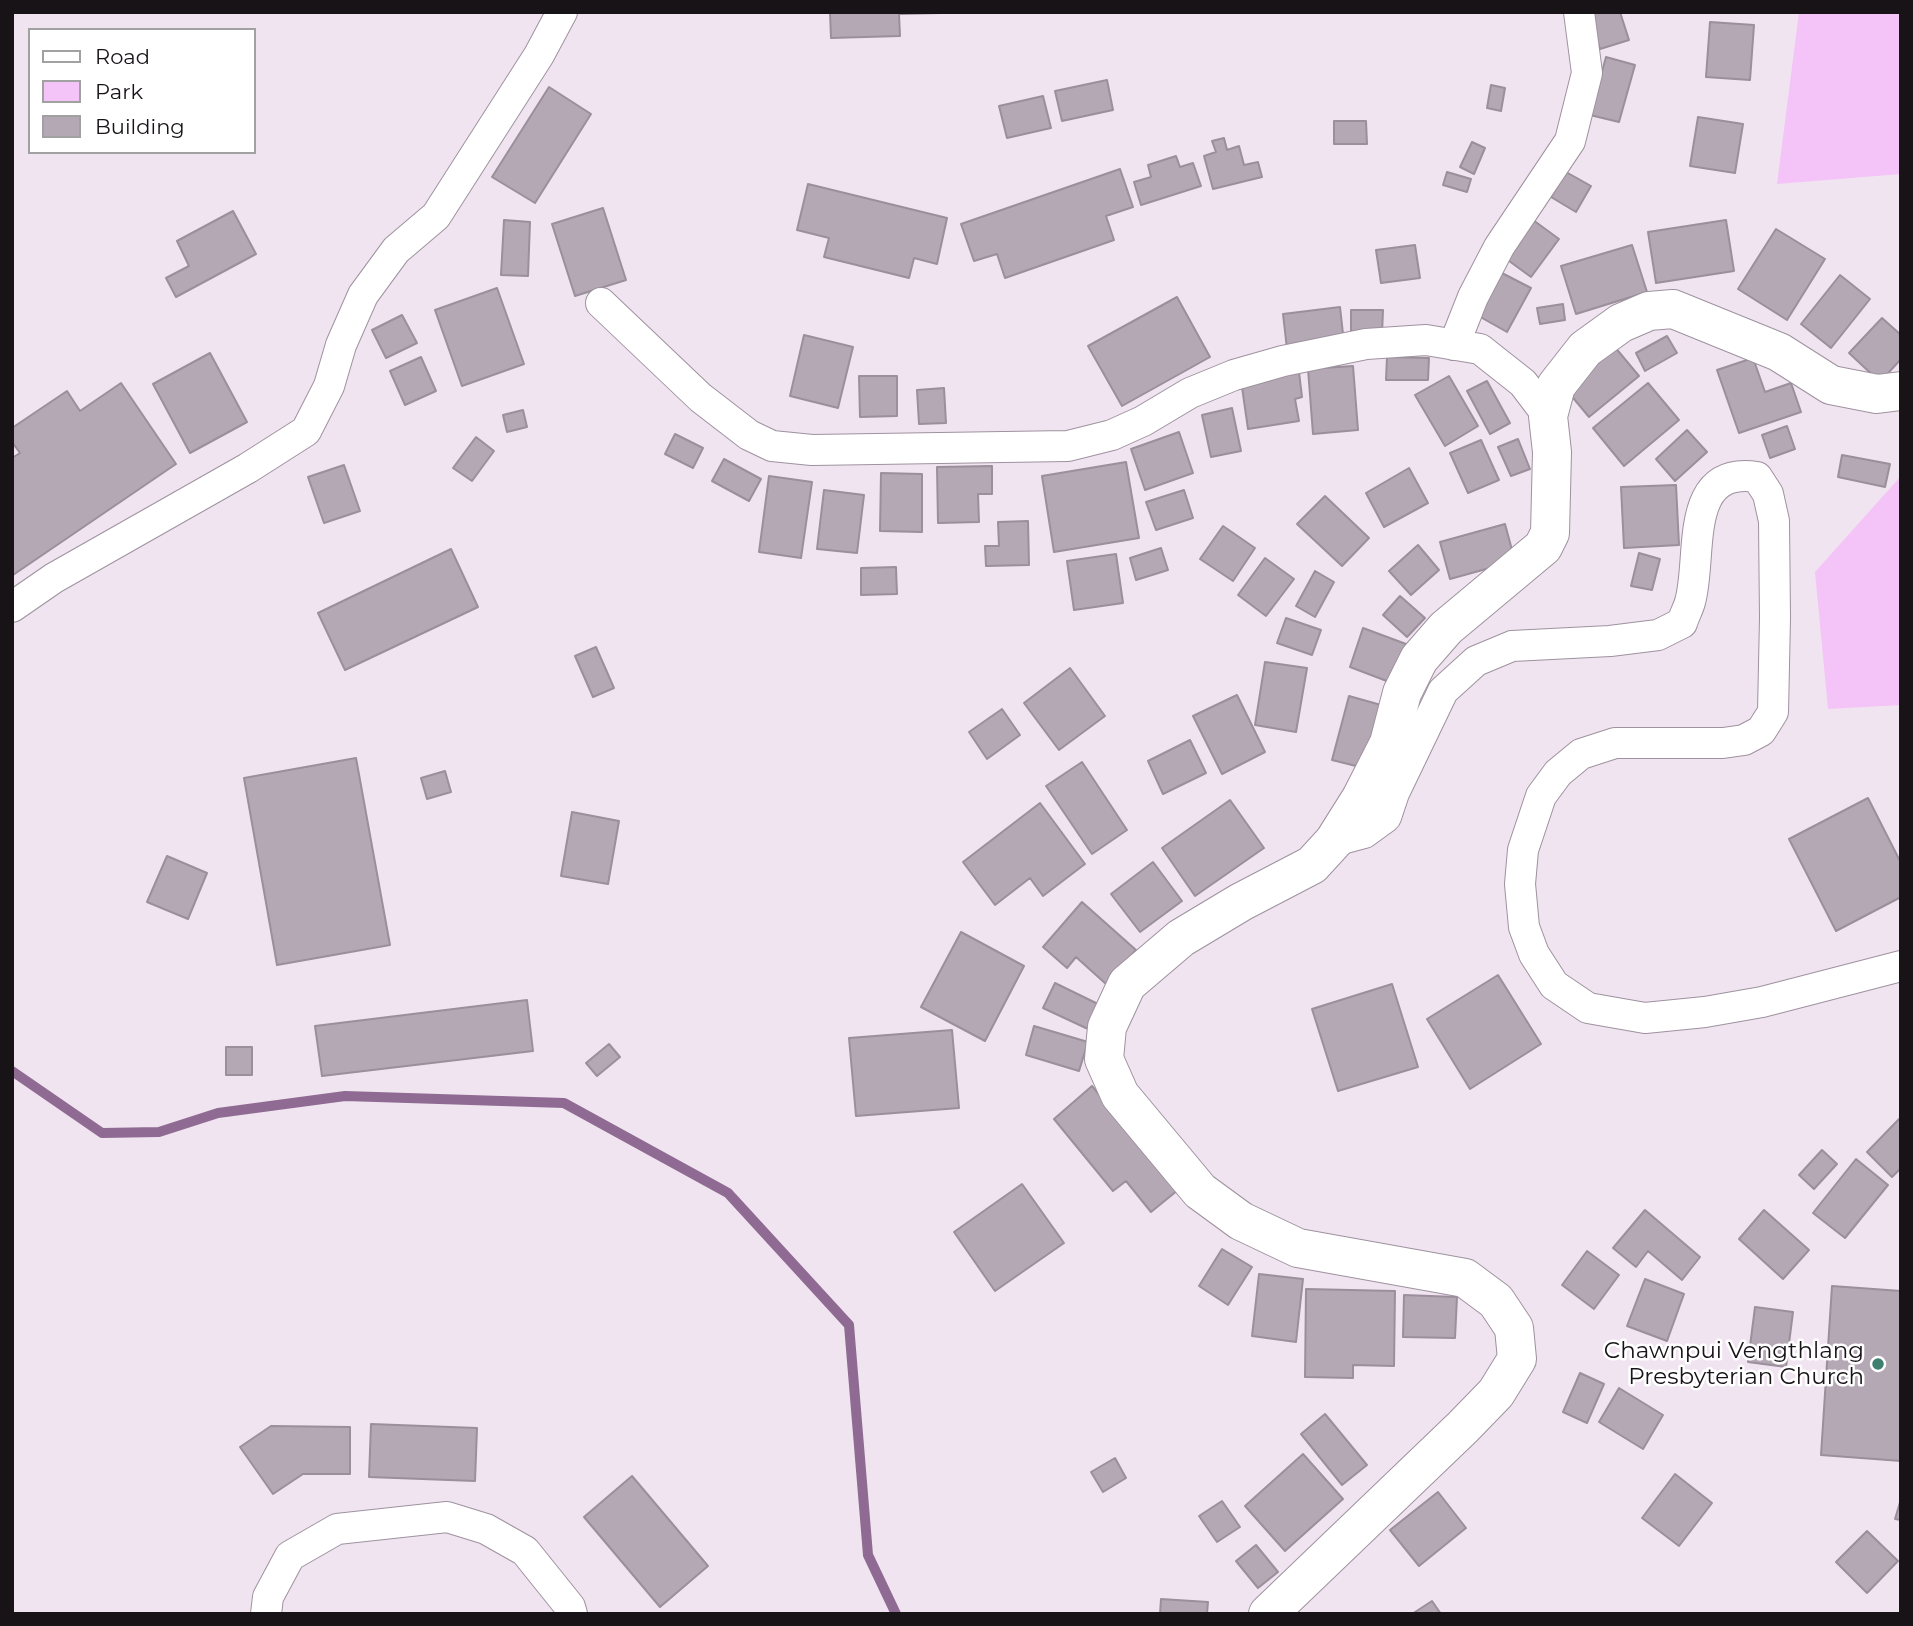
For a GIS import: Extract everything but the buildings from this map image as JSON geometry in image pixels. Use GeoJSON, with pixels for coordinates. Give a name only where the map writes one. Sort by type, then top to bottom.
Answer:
{"type":"FeatureCollection","features":[{"type":"Feature","properties":{"kind":"street"},"geometry":{"type":"LineString","coordinates":[[12,607],[54,578],[248,468],[306,431],[329,386],[341,345],[363,295],[396,250],[436,216],[540,55],[562,12]]}},
{"type":"Feature","properties":{"kind":"street"},"geometry":{"type":"LineString","coordinates":[[1454,345],[1473,297],[1499,247],[1570,141],[1587,73],[1579,12]]}},
{"type":"Feature","properties":{"kind":"street"},"geometry":{"type":"LineString","coordinates":[[601,303],[701,398],[749,435],[772,446],[812,450],[1068,446],[1112,435],[1143,421],[1190,393],[1234,375],[1283,361],[1366,344],[1426,340],[1480,349],[1523,383],[1548,416]]}},
{"type":"Feature","properties":{"kind":"street"},"geometry":{"type":"LineString","coordinates":[[1268,1614],[1496,1393],[1517,1359],[1514,1328],[1496,1301],[1465,1278],[1298,1248],[1241,1221],[1200,1191],[1120,1095],[1104,1059],[1107,1027],[1127,985],[1181,938],[1241,902],[1312,865],[1334,841],[1361,798],[1389,743],[1402,693],[1419,659],[1446,628],[1543,547],[1547,540],[1550,533],[1552,452],[1548,416],[1556,386],[1584,349],[1621,323],[1650,311],[1673,309],[1779,352],[1831,385],[1877,394],[1901,391]]}},
{"type":"Feature","properties":{"kind":"street"},"geometry":{"type":"LineString","coordinates":[[1334,841],[1364,833],[1386,817],[1394,793],[1443,691],[1476,661],[1513,646],[1610,641],[1658,635],[1682,623],[1690,602],[1699,525],[1705,499],[1720,482],[1742,475],[1757,477],[1768,494],[1774,521],[1773,712],[1761,731],[1744,740],[1723,743],[1615,743],[1581,754],[1558,773],[1541,796],[1524,850],[1520,884],[1524,928],[1534,954],[1554,985],[1588,1008],[1645,1018],[1705,1012],[1762,1002],[1901,966]]}},
{"type":"Feature","properties":{"kind":"street"},"geometry":{"type":"LineString","coordinates":[[266,1614],[268,1597],[290,1556],[337,1529],[447,1517],[486,1529],[525,1551],[572,1614]]}},
{"type":"Feature","properties":{"kind":"green space"},"geometry":{"type":"Polygon","coordinates":[[[1799,12],[1901,12],[1901,174],[1777,184],[1799,12]]]}},
{"type":"Feature","properties":{"kind":"green space"},"geometry":{"type":"Polygon","coordinates":[[[1901,476],[1901,705],[1828,709],[1815,572],[1901,476]]]}},
{"type":"Feature","properties":{"kind":"waterway"},"geometry":{"type":"LineString","coordinates":[[12,1071],[102,1133],[159,1132],[218,1113],[345,1096],[564,1103],[728,1193],[849,1325],[868,1555],[896,1614]]}},
{"type":"Feature","properties":{"kind":"place","name":"Chawnpui Vengthlang Presbyterian Church"},"geometry":{"type":"Point","coordinates":[1878,1364]}}]}
